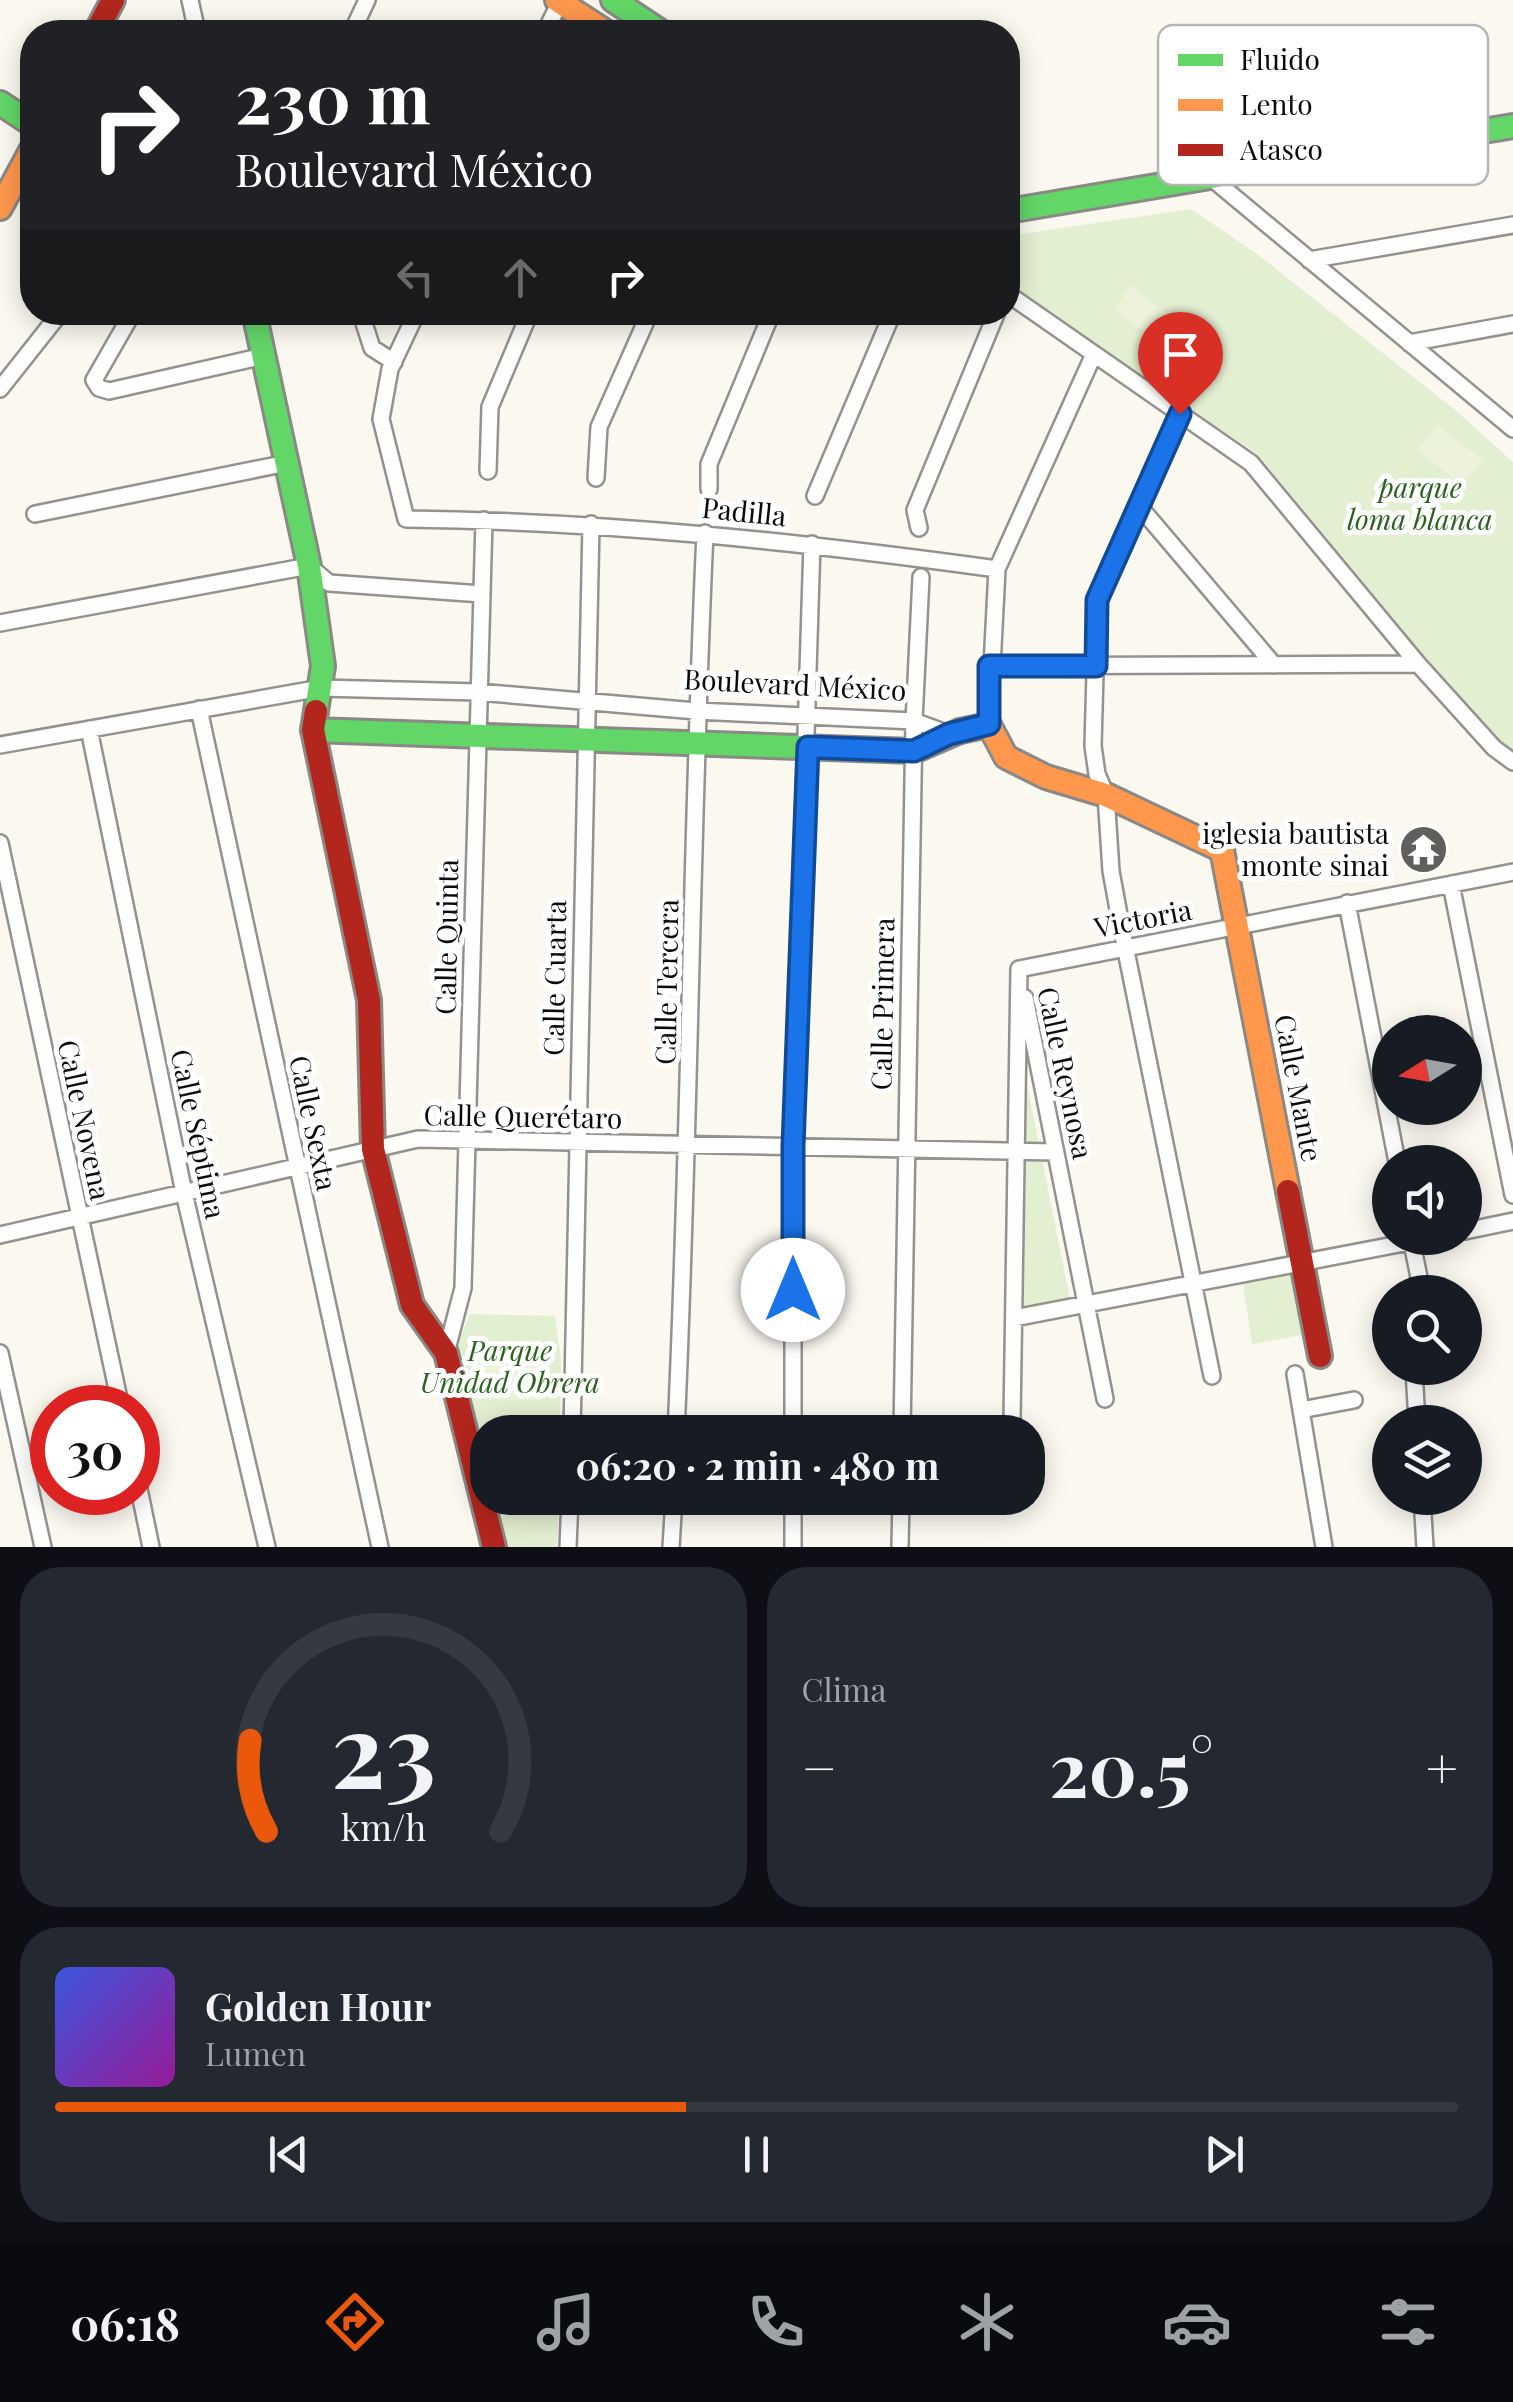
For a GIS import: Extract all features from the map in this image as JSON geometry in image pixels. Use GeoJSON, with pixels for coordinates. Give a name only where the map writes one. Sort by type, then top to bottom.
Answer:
{"type":"FeatureCollection","features":[{"type":"Feature","properties":{"kind":"street"},"geometry":{"type":"LineString","coordinates":[[613,0],[641,20]]}},
{"type":"Feature","properties":{"kind":"street"},"geometry":{"type":"LineString","coordinates":[[558,1],[587,20]]}},
{"type":"Feature","properties":{"kind":"street"},"geometry":{"type":"LineString","coordinates":[[1488,130],[1513,126]]}},
{"type":"Feature","properties":{"kind":"street"},"geometry":{"type":"LineString","coordinates":[[0,208],[20,170]]}},
{"type":"Feature","properties":{"kind":"street"},"geometry":{"type":"LineString","coordinates":[[1020,209],[1158,184]]}},
{"type":"Feature","properties":{"kind":"street"},"geometry":{"type":"LineString","coordinates":[[1220,185],[1512,428]]}},
{"type":"Feature","properties":{"kind":"street"},"geometry":{"type":"LineString","coordinates":[[1309,260],[1513,225]]}},
{"type":"Feature","properties":{"kind":"street"},"geometry":{"type":"LineString","coordinates":[[1020,302],[1251,463],[1418,664],[1513,762]]}},
{"type":"Feature","properties":{"kind":"street"},"geometry":{"type":"LineString","coordinates":[[1409,343],[1513,324]]}},
{"type":"Feature","properties":{"kind":"street"},"geometry":{"type":"LineString","coordinates":[[0,389],[51,325]]}},
{"type":"Feature","properties":{"kind":"street"},"geometry":{"type":"LineString","coordinates":[[126,325],[94,380],[99,388],[109,391],[264,356]]}},
{"type":"Feature","properties":{"kind":"street"},"geometry":{"type":"LineString","coordinates":[[257,325],[309,566],[323,666],[313,730],[369,1000],[373,1149],[412,1304],[446,1352],[494,1547]]}},
{"type":"Feature","properties":{"kind":"street"},"geometry":{"type":"LineString","coordinates":[[365,325],[372,348],[394,362],[410,325]]}},
{"type":"Feature","properties":{"kind":"street"},"geometry":{"type":"LineString","coordinates":[[488,471],[490,407],[525,325]]}},
{"type":"Feature","properties":{"kind":"street"},"geometry":{"type":"LineString","coordinates":[[596,478],[599,427],[644,325]]}},
{"type":"Feature","properties":{"kind":"street"},"geometry":{"type":"LineString","coordinates":[[709,489],[709,464],[767,325]]}},
{"type":"Feature","properties":{"kind":"street"},"geometry":{"type":"LineString","coordinates":[[815,496],[888,325]]}},
{"type":"Feature","properties":{"kind":"street"},"geometry":{"type":"LineString","coordinates":[[920,528],[915,510],[992,325]]}},
{"type":"Feature","properties":{"kind":"street"},"geometry":{"type":"LineString","coordinates":[[1094,354],[997,569],[989,724],[1006,757],[1046,778],[1106,796]]}},
{"type":"Feature","properties":{"kind":"street","name":"Padilla"},"geometry":{"type":"LineString","coordinates":[[394,362],[382,419],[406,519],[591,524],[704,533],[997,569]]}},
{"type":"Feature","properties":{"kind":"street"},"geometry":{"type":"LineString","coordinates":[[1180,414],[1097,600],[1093,746],[1097,774],[1106,796],[1111,871],[1212,1376]]}},
{"type":"Feature","properties":{"kind":"street"},"geometry":{"type":"LineString","coordinates":[[35,514],[287,463]]}},
{"type":"Feature","properties":{"kind":"street"},"geometry":{"type":"LineString","coordinates":[[1138,506],[1274,665]]}},
{"type":"Feature","properties":{"kind":"street","name":"Calle Quinta"},"geometry":{"type":"LineString","coordinates":[[446,1352],[463,1288],[484,520]]}},
{"type":"Feature","properties":{"kind":"street","name":"Calle Cuarta"},"geometry":{"type":"LineString","coordinates":[[572,1415],[591,524]]}},
{"type":"Feature","properties":{"kind":"street","name":"Calle Tercera"},"geometry":{"type":"LineString","coordinates":[[677,1415],[689,1144],[696,710],[704,533]]}},
{"type":"Feature","properties":{"kind":"street"},"geometry":{"type":"LineString","coordinates":[[793,1415],[793,1146],[812,544]]}},
{"type":"Feature","properties":{"kind":"street"},"geometry":{"type":"LineString","coordinates":[[0,623],[309,566],[329,582],[482,594]]}},
{"type":"Feature","properties":{"kind":"street","name":"Calle Primera"},"geometry":{"type":"LineString","coordinates":[[902,1415],[914,722],[921,578]]}},
{"type":"Feature","properties":{"kind":"street"},"geometry":{"type":"LineString","coordinates":[[989,666],[1418,664]]}},
{"type":"Feature","properties":{"kind":"street","name":"Boulevard México"},"geometry":{"type":"LineString","coordinates":[[0,745],[321,688],[478,692],[588,703],[914,722],[949,734]]}},
{"type":"Feature","properties":{"kind":"street","name":"Calle Sexta"},"geometry":{"type":"LineString","coordinates":[[199,708],[380,1547]]}},
{"type":"Feature","properties":{"kind":"street"},"geometry":{"type":"LineString","coordinates":[[313,730],[914,751],[949,734],[989,724]]}},
{"type":"Feature","properties":{"kind":"street","name":"Calle Séptima"},"geometry":{"type":"LineString","coordinates":[[89,729],[184,1193],[267,1547]]}},
{"type":"Feature","properties":{"kind":"street","name":"Calle Mante"},"geometry":{"type":"LineString","coordinates":[[1106,796],[1222,850],[1320,1356]]}},
{"type":"Feature","properties":{"kind":"street","name":"Calle Novena"},"geometry":{"type":"LineString","coordinates":[[0,843],[115,1385]]}},
{"type":"Feature","properties":{"kind":"street","name":"Victoria"},"geometry":{"type":"LineString","coordinates":[[1019,970],[1513,872]]}},
{"type":"Feature","properties":{"kind":"street"},"geometry":{"type":"LineString","coordinates":[[1451,884],[1513,1195]]}},
{"type":"Feature","properties":{"kind":"street"},"geometry":{"type":"LineString","coordinates":[[1346,903],[1394,1145]]}},
{"type":"Feature","properties":{"kind":"street","name":"Calle Reynosa"},"geometry":{"type":"LineString","coordinates":[[1012,1415],[1019,970]]}},
{"type":"Feature","properties":{"kind":"street","name":"Calle Reynosa"},"geometry":{"type":"LineString","coordinates":[[1019,970],[1106,1398]]}},
{"type":"Feature","properties":{"kind":"street","name":"Calle Querétaro"},"geometry":{"type":"LineString","coordinates":[[0,1236],[418,1139],[1056,1152]]}},
{"type":"Feature","properties":{"kind":"street"},"geometry":{"type":"LineString","coordinates":[[1482,1227],[1513,1221]]}},
{"type":"Feature","properties":{"kind":"street"},"geometry":{"type":"LineString","coordinates":[[1014,1318],[1372,1248]]}},
{"type":"Feature","properties":{"kind":"street"},"geometry":{"type":"LineString","coordinates":[[0,1353],[43,1547]]}},
{"type":"Feature","properties":{"kind":"street"},"geometry":{"type":"LineString","coordinates":[[1295,1374],[1324,1547]]}},
{"type":"Feature","properties":{"kind":"street"},"geometry":{"type":"LineString","coordinates":[[1301,1410],[1354,1400]]}},
{"type":"Feature","properties":{"kind":"street"},"geometry":{"type":"LineString","coordinates":[[144,1515],[151,1547]]}},
{"type":"Feature","properties":{"kind":"street"},"geometry":{"type":"LineString","coordinates":[[568,1547],[569,1515]]}},
{"type":"Feature","properties":{"kind":"street"},"geometry":{"type":"LineString","coordinates":[[671,1547],[673,1515]]}},
{"type":"Feature","properties":{"kind":"street"},"geometry":{"type":"LineString","coordinates":[[793,1515],[793,1547]]}},
{"type":"Feature","properties":{"kind":"street"},"geometry":{"type":"LineString","coordinates":[[900,1547],[901,1515]]}},
{"type":"Feature","properties":{"kind":"street"},"geometry":{"type":"LineString","coordinates":[[1423,1515],[1425,1547]]}},
{"type":"Feature","properties":{"kind":"green space","name":"parque loma blanca"},"geometry":{"type":"Polygon","coordinates":[[[1191,209],[1257,254],[1454,409],[1513,462],[1513,753],[1489,735],[1256,453],[1020,296],[1020,234],[1191,209]]]}},
{"type":"Feature","properties":{"kind":"green space"},"geometry":{"type":"Polygon","coordinates":[[[1130,285],[1179,322],[1164,346],[1115,311],[1130,285]]]}},
{"type":"Feature","properties":{"kind":"green space"},"geometry":{"type":"Polygon","coordinates":[[[1437,425],[1483,460],[1462,485],[1417,450],[1437,425]]]}},
{"type":"Feature","properties":{"kind":"green space"},"geometry":{"type":"Polygon","coordinates":[[[1020,1049],[1070,1299],[1021,1308],[1020,1049]]]}},
{"type":"Feature","properties":{"kind":"green space"},"geometry":{"type":"Polygon","coordinates":[[[1294,1274],[1307,1334],[1252,1344],[1243,1284],[1294,1274]]]}},
{"type":"Feature","properties":{"kind":"green space","name":"Parque Unidad Obrera"},"geometry":{"type":"Polygon","coordinates":[[[470,1314],[555,1316],[561,1359],[560,1415],[470,1415],[470,1420],[454,1350],[470,1314]]]}},
{"type":"Feature","properties":{"kind":"green space"},"geometry":{"type":"Polygon","coordinates":[[[546,1363],[541,1400],[473,1399],[475,1366],[546,1363]]]}},
{"type":"Feature","properties":{"kind":"green space"},"geometry":{"type":"Polygon","coordinates":[[[492,1515],[558,1515],[557,1547],[500,1547],[492,1515]]]}},
{"type":"Feature","properties":{"kind":"traffic: fast"},"geometry":{"type":"LineString","coordinates":[[613,0],[643,20]]}},
{"type":"Feature","properties":{"kind":"traffic: fast"},"geometry":{"type":"LineString","coordinates":[[0,103],[20,116]]}},
{"type":"Feature","properties":{"kind":"traffic: fast"},"geometry":{"type":"LineString","coordinates":[[1488,130],[1513,126]]}},
{"type":"Feature","properties":{"kind":"traffic: fast"},"geometry":{"type":"LineString","coordinates":[[1020,209],[1162,185]]}},
{"type":"Feature","properties":{"kind":"traffic: fast"},"geometry":{"type":"LineString","coordinates":[[257,325],[309,566],[323,666],[316,711]]}},
{"type":"Feature","properties":{"kind":"traffic: fast"},"geometry":{"type":"LineString","coordinates":[[313,730],[914,751],[960,731]]}},
{"type":"Feature","properties":{"kind":"traffic: slow"},"geometry":{"type":"LineString","coordinates":[[557,0],[588,20]]}},
{"type":"Feature","properties":{"kind":"traffic: slow"},"geometry":{"type":"LineString","coordinates":[[0,208],[20,171]]}},
{"type":"Feature","properties":{"kind":"traffic: slow"},"geometry":{"type":"LineString","coordinates":[[960,731],[989,725],[1006,757],[1046,777],[1106,795],[1222,850],[1288,1191]]}},
{"type":"Feature","properties":{"kind":"traffic: jam"},"geometry":{"type":"LineString","coordinates":[[102,20],[113,0]]}},
{"type":"Feature","properties":{"kind":"traffic: jam"},"geometry":{"type":"LineString","coordinates":[[316,711],[313,730],[369,1000],[373,1149],[412,1305],[446,1353],[494,1547]]}},
{"type":"Feature","properties":{"kind":"traffic: jam"},"geometry":{"type":"LineString","coordinates":[[1288,1191],[1320,1356]]}},
{"type":"Feature","properties":{"kind":"place","name":"iglesia bautista monte sinai"},"geometry":{"type":"Point","coordinates":[1424,850]}},
{"type":"Feature","properties":{"kind":"route"},"geometry":{"type":"LineString","coordinates":[[793,1290],[793,1146],[808,747],[914,751],[949,734],[989,724],[989,666],[1096,666],[1097,600],[1180,414]]}}]}
